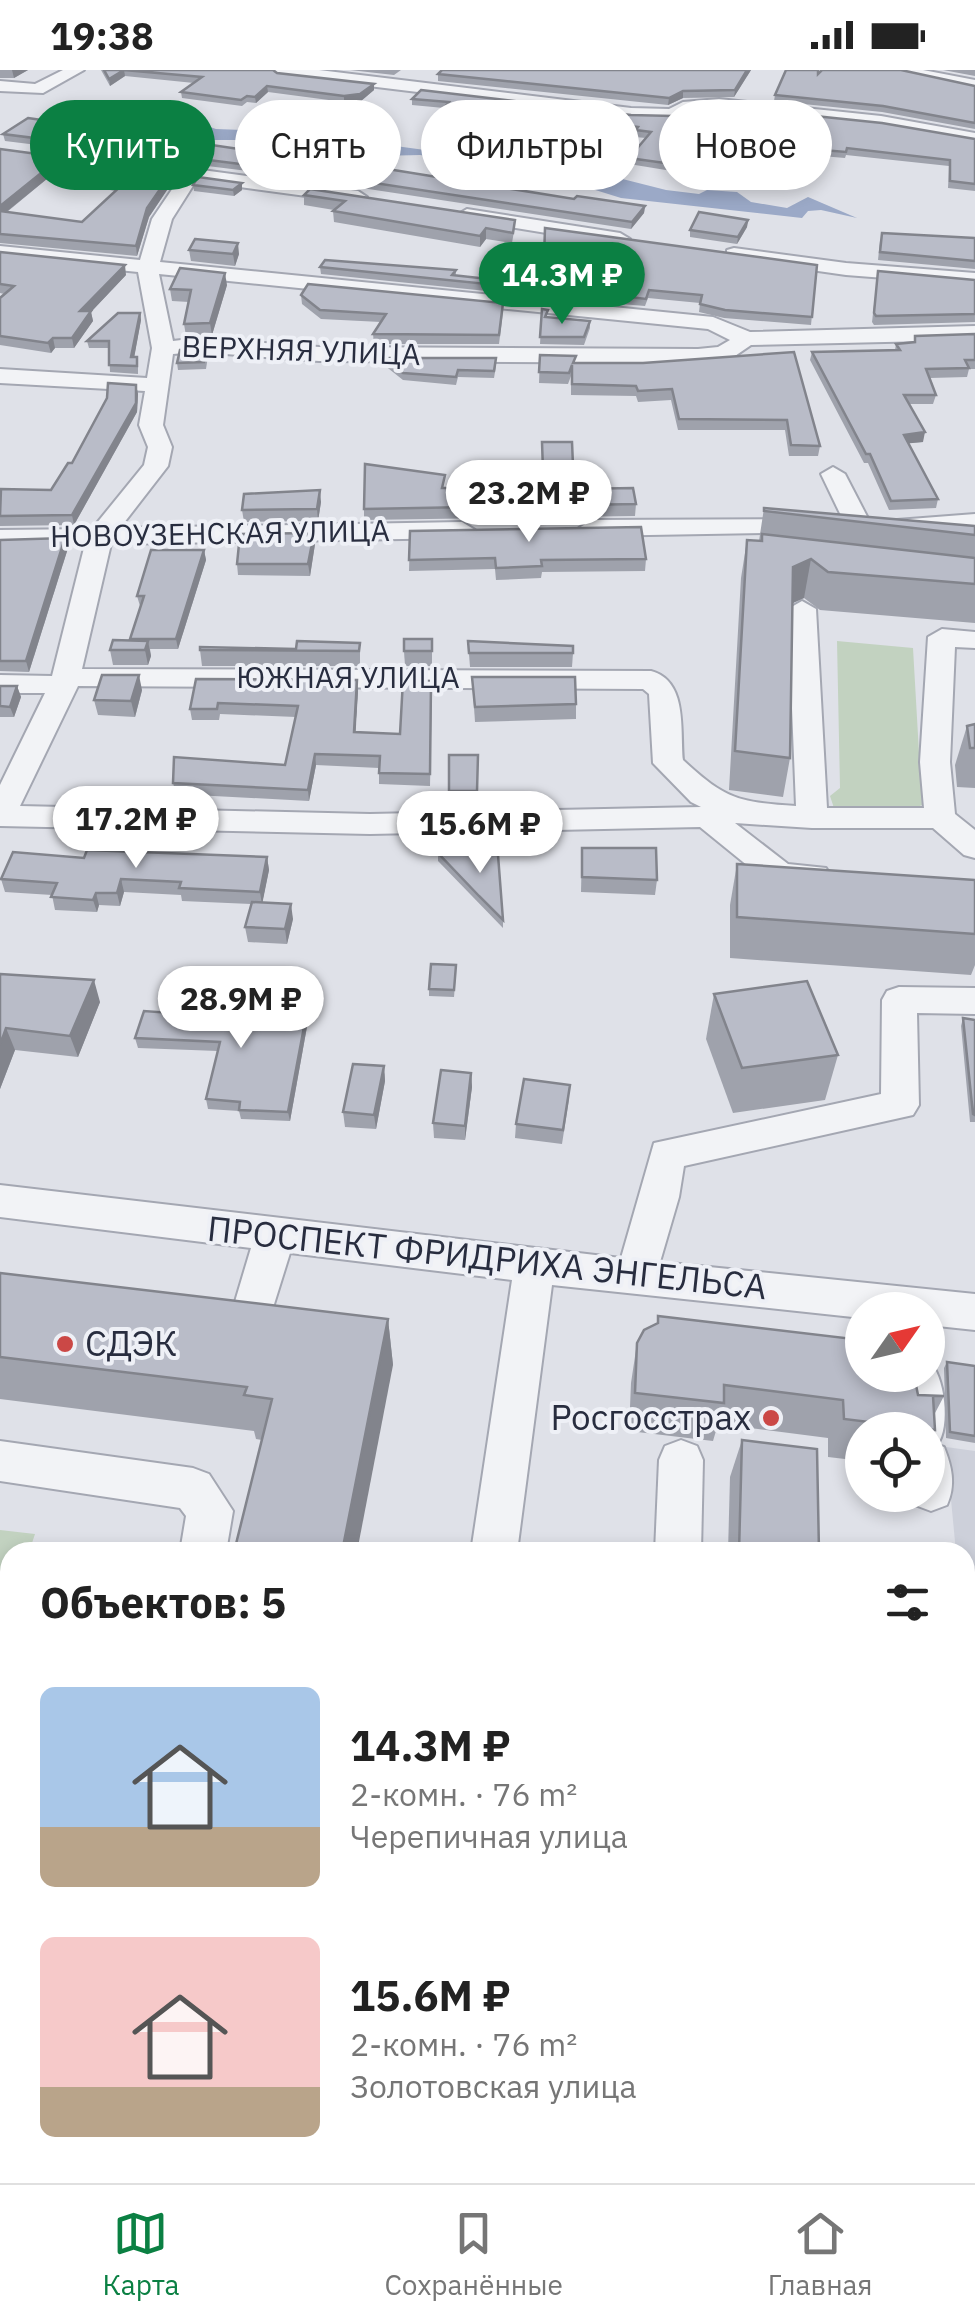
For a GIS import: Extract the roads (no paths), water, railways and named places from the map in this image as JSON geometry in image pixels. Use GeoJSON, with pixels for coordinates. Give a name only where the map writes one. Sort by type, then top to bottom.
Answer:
{"type":"FeatureCollection","features":[{"type":"Feature","properties":{"kind":"street"},"geometry":{"type":"LineString","coordinates":[[0,86],[29,89],[64,79],[76,70]]}},
{"type":"Feature","properties":{"kind":"street"},"geometry":{"type":"LineString","coordinates":[[278,70],[661,115],[697,104],[718,104],[881,121],[975,138]]}},
{"type":"Feature","properties":{"kind":"street"},"geometry":{"type":"LineString","coordinates":[[897,70],[975,85]]}},
{"type":"Feature","properties":{"kind":"street"},"geometry":{"type":"LineString","coordinates":[[498,97],[530,86]]}},
{"type":"Feature","properties":{"kind":"street"},"geometry":{"type":"LineString","coordinates":[[215,178],[379,201]]}},
{"type":"Feature","properties":{"kind":"street"},"geometry":{"type":"LineString","coordinates":[[181,190],[162,219],[148,269],[162,348],[151,424],[160,447],[156,466],[100,536],[65,681],[0,816],[370,824],[723,815],[940,818],[975,847]]}},
{"type":"Feature","properties":{"kind":"street"},"geometry":{"type":"LineString","coordinates":[[455,213],[643,242]]}},
{"type":"Feature","properties":{"kind":"street"},"geometry":{"type":"LineString","coordinates":[[0,252],[713,323],[746,339]]}},
{"type":"Feature","properties":{"kind":"street"},"geometry":{"type":"LineString","coordinates":[[717,252],[846,269],[975,279]]}},
{"type":"Feature","properties":{"kind":"street","name":"ВЕРХНЯЯ УЛИЦА"},"geometry":{"type":"LineString","coordinates":[[162,348],[198,345],[319,354],[698,356],[724,353],[746,339],[975,333]]}},
{"type":"Feature","properties":{"kind":"street"},"geometry":{"type":"LineString","coordinates":[[0,376],[156,385]]}},
{"type":"Feature","properties":{"kind":"street"},"geometry":{"type":"LineString","coordinates":[[833,474],[860,528]]}},
{"type":"Feature","properties":{"kind":"street"},"geometry":{"type":"LineString","coordinates":[[574,528],[860,528],[975,522]]}},
{"type":"Feature","properties":{"kind":"street"},"geometry":{"type":"LineString","coordinates":[[731,526],[738,554]]}},
{"type":"Feature","properties":{"kind":"street","name":"НОВОУЗЕНСКАЯ УЛИЦА"},"geometry":{"type":"LineString","coordinates":[[0,538],[494,530]]}},
{"type":"Feature","properties":{"kind":"street"},"geometry":{"type":"LineString","coordinates":[[802,609],[812,818]]}},
{"type":"Feature","properties":{"kind":"street"},"geometry":{"type":"LineString","coordinates":[[940,818],[935,753],[942,637],[975,640]]}},
{"type":"Feature","properties":{"kind":"street","name":"ЮЖНАЯ УЛИЦА"},"geometry":{"type":"LineString","coordinates":[[0,684],[630,677],[651,680],[663,692],[668,764],[723,815]]}},
{"type":"Feature","properties":{"kind":"street"},"geometry":{"type":"LineString","coordinates":[[935,753],[966,747]]}},
{"type":"Feature","properties":{"kind":"street"},"geometry":{"type":"LineString","coordinates":[[723,815],[780,874],[838,878]]}},
{"type":"Feature","properties":{"kind":"street"},"geometry":{"type":"LineString","coordinates":[[635,1277],[660,1197],[667,1154],[900,1105],[899,1000],[975,1001]]}},
{"type":"Feature","properties":{"kind":"street","name":"ПРОСПЕКТ ФРИДРИХА ЭНГЕЛЬСА"},"geometry":{"type":"LineString","coordinates":[[0,1201],[845,1301]]}},
{"type":"Feature","properties":{"kind":"street"},"geometry":{"type":"LineString","coordinates":[[175,1318],[233,1324],[250,1320],[275,1235]]}},
{"type":"Feature","properties":{"kind":"street"},"geometry":{"type":"LineString","coordinates":[[495,1542],[534,1266]]}},
{"type":"Feature","properties":{"kind":"street","name":"ПРОСПЕКТ ФРИДРИХА ЭНГЕЛЬСА"},"geometry":{"type":"LineString","coordinates":[[945,1310],[975,1312]]}},
{"type":"Feature","properties":{"kind":"street"},"geometry":{"type":"LineString","coordinates":[[0,1460],[193,1489],[210,1511],[205,1542]]}},
{"type":"Feature","properties":{"kind":"street"},"geometry":{"type":"LineString","coordinates":[[678,1542],[680,1460]]}},
{"type":"Feature","properties":{"kind":"water"},"geometry":{"type":"Polygon","coordinates":[[[215,129],[235,130],[235,140],[215,140],[215,129]]]}},
{"type":"Feature","properties":{"kind":"water"},"geometry":{"type":"Polygon","coordinates":[[[401,147],[421,149],[420,155],[401,155],[401,147]]]}},
{"type":"Feature","properties":{"kind":"water"},"geometry":{"type":"Polygon","coordinates":[[[639,183],[659,190],[699,194],[707,190],[737,192],[751,202],[787,208],[808,197],[857,218],[821,210],[808,211],[802,218],[621,198],[595,190],[639,190],[639,183]]]}},
{"type":"Feature","properties":{"kind":"place","name":"СДЭК"},"geometry":{"type":"Point","coordinates":[65,1344]}},
{"type":"Feature","properties":{"kind":"place","name":"Росгосстрах"},"geometry":{"type":"Point","coordinates":[771,1418]}}]}
